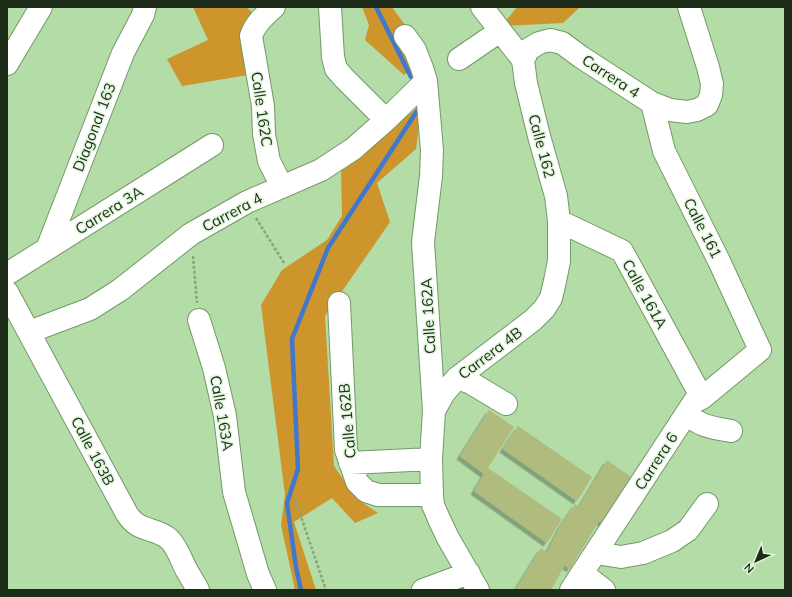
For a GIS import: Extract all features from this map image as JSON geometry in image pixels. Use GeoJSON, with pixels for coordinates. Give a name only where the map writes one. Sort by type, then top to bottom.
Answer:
{"type":"FeatureCollection","features":[{"type":"Feature","properties":{"kind":"street"},"geometry":{"type":"LineString","coordinates":[[7,64],[41,7]]}},
{"type":"Feature","properties":{"kind":"street","name":"Diagonal 163"},"geometry":{"type":"LineString","coordinates":[[47,249],[123,53],[143,15],[145,7]]}},
{"type":"Feature","properties":{"kind":"street","name":"Calle 162C"},"geometry":{"type":"LineString","coordinates":[[274,7],[254,28],[251,36],[263,106],[264,134],[269,161],[282,187]]}},
{"type":"Feature","properties":{"kind":"street"},"geometry":{"type":"LineString","coordinates":[[330,7],[333,57],[336,68],[386,120]]}},
{"type":"Feature","properties":{"kind":"street"},"geometry":{"type":"LineString","coordinates":[[482,7],[523,60]]}},
{"type":"Feature","properties":{"kind":"street","name":"Carrera 4"},"geometry":{"type":"LineString","coordinates":[[523,60],[529,49],[539,43],[550,40],[562,43],[652,103],[670,110],[686,112],[697,110],[707,105],[711,95],[712,84],[689,7]]}},
{"type":"Feature","properties":{"kind":"street"},"geometry":{"type":"LineString","coordinates":[[459,59],[500,30]]}},
{"type":"Feature","properties":{"kind":"street","name":"Calle 162A"},"geometry":{"type":"LineString","coordinates":[[405,36],[415,50],[426,81],[432,150],[431,176],[423,242],[434,411],[432,495],[439,519],[473,582]]}},
{"type":"Feature","properties":{"kind":"street","name":"Calle 162"},"geometry":{"type":"LineString","coordinates":[[523,60],[526,83],[556,196],[559,221],[558,261],[551,298]]}},
{"type":"Feature","properties":{"kind":"street","name":"Carrera 4"},"geometry":{"type":"LineString","coordinates":[[29,332],[90,309],[120,290],[191,234],[247,202],[321,170],[352,148],[386,120],[426,81]]}},
{"type":"Feature","properties":{"kind":"street","name":"Calle 161"},"geometry":{"type":"LineString","coordinates":[[652,103],[664,151],[719,261],[760,350]]}},
{"type":"Feature","properties":{"kind":"street","name":"Carrera 3A"},"geometry":{"type":"LineString","coordinates":[[7,274],[212,145]]}},
{"type":"Feature","properties":{"kind":"street","name":"Calle 161A"},"geometry":{"type":"LineString","coordinates":[[559,221],[622,251],[695,405]]}},
{"type":"Feature","properties":{"kind":"street","name":"Calle 163B"},"geometry":{"type":"LineString","coordinates":[[7,292],[131,521],[138,526],[168,538],[198,590]]}},
{"type":"Feature","properties":{"kind":"street","name":"Carrera 4B"},"geometry":{"type":"LineString","coordinates":[[434,411],[444,393],[457,378],[533,320],[544,309],[551,298]]}},
{"type":"Feature","properties":{"kind":"street","name":"Calle 162B"},"geometry":{"type":"LineString","coordinates":[[339,303],[346,450],[357,482],[366,491],[378,495],[432,495]]}},
{"type":"Feature","properties":{"kind":"street","name":"Calle 163A"},"geometry":{"type":"LineString","coordinates":[[199,320],[214,368],[225,416],[234,492],[258,574],[265,590]]}},
{"type":"Feature","properties":{"kind":"street","name":"Carrera 6"},"geometry":{"type":"LineString","coordinates":[[577,582],[695,405],[760,350]]}},
{"type":"Feature","properties":{"kind":"street"},"geometry":{"type":"LineString","coordinates":[[457,378],[471,383],[506,404]]}},
{"type":"Feature","properties":{"kind":"street"},"geometry":{"type":"LineString","coordinates":[[695,405],[692,419],[699,423],[731,431]]}},
{"type":"Feature","properties":{"kind":"street"},"geometry":{"type":"LineString","coordinates":[[350,463],[432,459]]}},
{"type":"Feature","properties":{"kind":"street"},"geometry":{"type":"LineString","coordinates":[[596,553],[621,557],[643,553],[672,541],[688,530],[707,504]]}},
{"type":"Feature","properties":{"kind":"street"},"geometry":{"type":"LineString","coordinates":[[423,590],[473,582]]}},
{"type":"Feature","properties":{"kind":"street"},"geometry":{"type":"LineString","coordinates":[[577,582],[604,590]]}},
{"type":"Feature","properties":{"kind":"path"},"geometry":{"type":"LineString","coordinates":[[247,202],[284,263]]}},
{"type":"Feature","properties":{"kind":"path"},"geometry":{"type":"LineString","coordinates":[[191,234],[199,320]]}},
{"type":"Feature","properties":{"kind":"path"},"geometry":{"type":"LineString","coordinates":[[295,499],[326,590]]}},
{"type":"Feature","properties":{"kind":"shaded area"},"geometry":{"type":"Polygon","coordinates":[[[193,7],[246,7],[252,12],[248,20],[248,75],[182,86],[167,59],[208,40],[193,7]]]}},
{"type":"Feature","properties":{"kind":"shaded area"},"geometry":{"type":"Polygon","coordinates":[[[362,7],[392,7],[405,25],[395,34],[414,68],[404,75],[365,40],[369,25],[362,7]]]}},
{"type":"Feature","properties":{"kind":"shaded area"},"geometry":{"type":"Polygon","coordinates":[[[517,7],[579,8],[563,23],[502,26],[517,7]]]}},
{"type":"Feature","properties":{"kind":"shaded area"},"geometry":{"type":"Polygon","coordinates":[[[422,104],[416,149],[377,183],[390,222],[325,316],[334,466],[357,499],[378,513],[355,523],[332,498],[294,522],[316,590],[295,590],[281,525],[285,495],[261,305],[282,270],[327,240],[342,216],[341,168],[422,104]]]}},
{"type":"Feature","properties":{"kind":"building"},"geometry":{"type":"Polygon","coordinates":[[[489,410],[514,427],[488,468],[562,519],[547,543],[474,491],[484,474],[460,456],[489,410]]]}},
{"type":"Feature","properties":{"kind":"building"},"geometry":{"type":"Polygon","coordinates":[[[518,426],[592,477],[577,501],[503,449],[518,426]]]}},
{"type":"Feature","properties":{"kind":"building"},"geometry":{"type":"Polygon","coordinates":[[[607,460],[631,477],[603,524],[599,521],[570,569],[565,565],[551,590],[515,590],[541,548],[547,552],[560,527],[575,504],[579,507],[607,460]]]}},
{"type":"Feature","properties":{"kind":"waterway"},"geometry":{"type":"LineString","coordinates":[[376,7],[411,77]]}},
{"type":"Feature","properties":{"kind":"waterway"},"geometry":{"type":"LineString","coordinates":[[301,590],[296,567],[287,503],[298,469],[292,339],[328,248],[417,111]]}}]}
